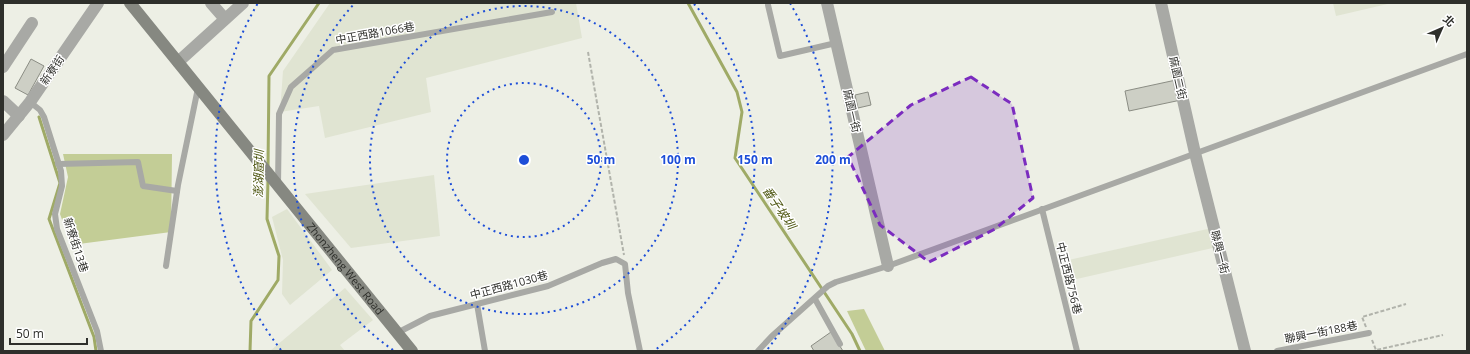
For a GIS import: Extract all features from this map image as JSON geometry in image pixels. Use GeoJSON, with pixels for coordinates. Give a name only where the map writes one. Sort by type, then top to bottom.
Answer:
{"type":"FeatureCollection","features":[{"type":"Feature","properties":{"kind":"main road"},"geometry":{"type":"LineString","coordinates":[[130,3],[198,88]]}},
{"type":"Feature","properties":{"kind":"main road","name":"Zhonzheng West Road"},"geometry":{"type":"LineString","coordinates":[[198,88],[412,351]]}},
{"type":"Feature","properties":{"kind":"street","name":"新寮街"},"geometry":{"type":"LineString","coordinates":[[3,135],[30,102],[98,3]]}},
{"type":"Feature","properties":{"kind":"street"},"geometry":{"type":"LineString","coordinates":[[212,3],[225,19]]}},
{"type":"Feature","properties":{"kind":"street"},"geometry":{"type":"LineString","coordinates":[[178,62],[243,3]]}},
{"type":"Feature","properties":{"kind":"street","name":"麻園一街"},"geometry":{"type":"LineString","coordinates":[[827,3],[888,266]]}},
{"type":"Feature","properties":{"kind":"street","name":"麻園二街"},"geometry":{"type":"LineString","coordinates":[[1161,3],[1195,153]]}},
{"type":"Feature","properties":{"kind":"street"},"geometry":{"type":"LineString","coordinates":[[3,67],[32,23]]}},
{"type":"Feature","properties":{"kind":"street"},"geometry":{"type":"LineString","coordinates":[[3,101],[19,116]]}},
{"type":"Feature","properties":{"kind":"street","name":"聯興一街"},"geometry":{"type":"LineString","coordinates":[[1195,153],[1245,351]]}},
{"type":"Feature","properties":{"kind":"lane"},"geometry":{"type":"LineString","coordinates":[[768,5],[780,56],[836,43]]}},
{"type":"Feature","properties":{"kind":"lane","name":"中正西路1066巷"},"geometry":{"type":"LineString","coordinates":[[278,187],[280,114],[291,87],[333,50],[552,12]]}},
{"type":"Feature","properties":{"kind":"lane"},"geometry":{"type":"LineString","coordinates":[[758,351],[772,336],[828,286],[836,282],[888,266],[1467,54]]}},
{"type":"Feature","properties":{"kind":"lane"},"geometry":{"type":"LineString","coordinates":[[166,266],[177,192],[198,88]]}},
{"type":"Feature","properties":{"kind":"lane","name":"新寮街13巷"},"geometry":{"type":"LineString","coordinates":[[30,102],[40,110],[44,117],[61,171],[62,186],[55,214],[57,229],[97,331],[101,351]]}},
{"type":"Feature","properties":{"kind":"lane"},"geometry":{"type":"LineString","coordinates":[[58,164],[138,162],[143,186],[177,192]]}},
{"type":"Feature","properties":{"kind":"lane","name":"中正西路756巷"},"geometry":{"type":"LineString","coordinates":[[1042,209],[1077,351]]}},
{"type":"Feature","properties":{"kind":"lane","name":"中正西路1030巷"},"geometry":{"type":"LineString","coordinates":[[398,333],[430,316],[548,286],[602,263],[616,259],[625,264]]}},
{"type":"Feature","properties":{"kind":"lane"},"geometry":{"type":"LineString","coordinates":[[625,264],[628,293],[640,351]]}},
{"type":"Feature","properties":{"kind":"lane"},"geometry":{"type":"LineString","coordinates":[[815,299],[840,344]]}},
{"type":"Feature","properties":{"kind":"lane"},"geometry":{"type":"LineString","coordinates":[[476,304],[485,351]]}},
{"type":"Feature","properties":{"kind":"lane","name":"聯興一街188巷"},"geometry":{"type":"LineString","coordinates":[[1277,351],[1369,334]]}},
{"type":"Feature","properties":{"kind":"path"},"geometry":{"type":"LineString","coordinates":[[588,52],[625,264]]}},
{"type":"Feature","properties":{"kind":"path","name":"聯興一街188巷"},"geometry":{"type":"LineString","coordinates":[[1406,304],[1362,317],[1376,350],[1443,335]]}},
{"type":"Feature","properties":{"kind":"highlighted area"},"geometry":{"type":"Polygon","coordinates":[[[971,77],[1012,104],[1033,198],[995,229],[929,262],[880,225],[848,157],[911,105],[971,77]]]}},
{"type":"Feature","properties":{"kind":"shaded area"},"geometry":{"type":"Polygon","coordinates":[[[330,3],[576,3],[582,38],[426,78],[431,112],[325,138],[319,106],[280,112],[283,71],[330,3]]]}},
{"type":"Feature","properties":{"kind":"shaded area"},"geometry":{"type":"Polygon","coordinates":[[[1333,3],[1392,3],[1336,16],[1333,3]]]}},
{"type":"Feature","properties":{"kind":"shaded area"},"geometry":{"type":"Polygon","coordinates":[[[434,175],[440,236],[351,248],[305,194],[434,175]]]}},
{"type":"Feature","properties":{"kind":"shaded area"},"geometry":{"type":"Polygon","coordinates":[[[287,209],[332,270],[290,305],[282,294],[283,260],[272,217],[287,209]]]}},
{"type":"Feature","properties":{"kind":"shaded area"},"geometry":{"type":"Polygon","coordinates":[[[1212,228],[1217,247],[1068,281],[1064,261],[1212,228]]]}},
{"type":"Feature","properties":{"kind":"shaded area"},"geometry":{"type":"Polygon","coordinates":[[[345,288],[373,320],[340,345],[345,351],[270,351],[345,288]]]}},
{"type":"Feature","properties":{"kind":"green space"},"geometry":{"type":"Polygon","coordinates":[[[63,154],[172,154],[171,232],[71,245],[60,214],[68,177],[63,154]]]}},
{"type":"Feature","properties":{"kind":"green space"},"geometry":{"type":"Polygon","coordinates":[[[864,309],[885,351],[866,351],[847,311],[864,309]]]}},
{"type":"Feature","properties":{"kind":"building"},"geometry":{"type":"Polygon","coordinates":[[[31,59],[44,66],[28,95],[15,88],[31,59]]]}},
{"type":"Feature","properties":{"kind":"building"},"geometry":{"type":"Polygon","coordinates":[[[1176,80],[1181,100],[1129,111],[1125,91],[1176,80]]]}},
{"type":"Feature","properties":{"kind":"building"},"geometry":{"type":"Polygon","coordinates":[[[868,92],[871,105],[858,108],[855,95],[868,92]]]}},
{"type":"Feature","properties":{"kind":"building"},"geometry":{"type":"Polygon","coordinates":[[[831,332],[843,351],[814,351],[811,346],[831,332]]]}},
{"type":"Feature","properties":{"kind":"waterway","name":"澎湖窟圳"},"geometry":{"type":"LineString","coordinates":[[268,167],[269,76],[319,3]]}},
{"type":"Feature","properties":{"kind":"waterway","name":"番子坡圳"},"geometry":{"type":"LineString","coordinates":[[688,3],[737,92],[742,112],[735,158],[852,334],[860,351]]}},
{"type":"Feature","properties":{"kind":"waterway"},"geometry":{"type":"LineString","coordinates":[[39,117],[60,183],[49,219],[94,337],[96,351]]}},
{"type":"Feature","properties":{"kind":"waterway","name":"澎湖窟圳"},"geometry":{"type":"LineString","coordinates":[[250,351],[251,321],[278,280],[279,256],[267,219],[268,179]]}}]}
